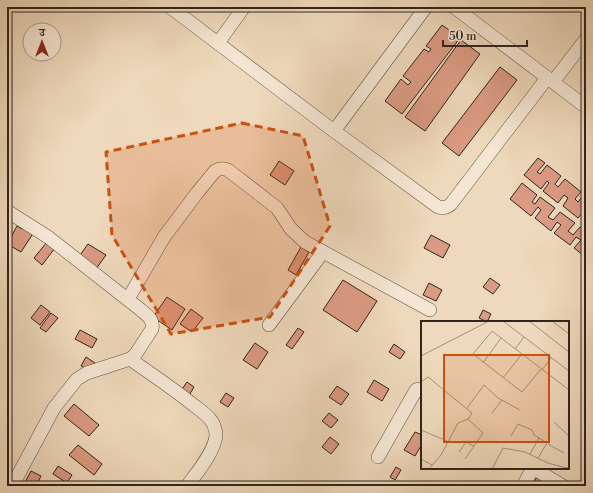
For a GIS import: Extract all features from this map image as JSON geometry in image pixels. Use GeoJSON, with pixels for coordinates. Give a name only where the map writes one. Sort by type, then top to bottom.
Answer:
{"type":"FeatureCollection","features":[{"type":"Feature","properties":{"kind":"street"},"geometry":{"type":"LineString","coordinates":[[170,7],[428,200],[438,207],[444,208],[451,204],[550,80],[586,39]]}},
{"type":"Feature","properties":{"kind":"street"},"geometry":{"type":"LineString","coordinates":[[218,43],[244,7]]}},
{"type":"Feature","properties":{"kind":"street"},"geometry":{"type":"LineString","coordinates":[[334,131],[426,7]]}},
{"type":"Feature","properties":{"kind":"street"},"geometry":{"type":"LineString","coordinates":[[454,7],[586,106]]}},
{"type":"Feature","properties":{"kind":"street"},"geometry":{"type":"LineString","coordinates":[[128,299],[164,236],[215,171],[223,168],[228,170],[277,208],[290,230],[305,242],[430,310]]}},
{"type":"Feature","properties":{"kind":"street"},"geometry":{"type":"LineString","coordinates":[[7,211],[48,236],[128,299],[151,319],[153,324],[152,329],[135,355],[130,359],[87,373],[80,376],[75,381],[54,408],[11,483]]}},
{"type":"Feature","properties":{"kind":"street"},"geometry":{"type":"LineString","coordinates":[[269,325],[323,252]]}},
{"type":"Feature","properties":{"kind":"street"},"geometry":{"type":"LineString","coordinates":[[130,359],[186,399],[210,419],[214,425],[216,438],[209,454],[197,474],[186,486]]}},
{"type":"Feature","properties":{"kind":"street"},"geometry":{"type":"LineString","coordinates":[[378,457],[416,390],[421,390]]}},
{"type":"Feature","properties":{"kind":"street"},"geometry":{"type":"LineString","coordinates":[[523,486],[532,469]]}},
{"type":"Feature","properties":{"kind":"street"},"geometry":{"type":"LineString","coordinates":[[535,469],[563,486]]}},
{"type":"Feature","properties":{"kind":"highlighted area"},"geometry":{"type":"Polygon","coordinates":[[[242,123],[303,136],[330,226],[270,317],[171,334],[112,235],[106,152],[242,123]]]}},
{"type":"Feature","properties":{"kind":"building"},"geometry":{"type":"Polygon","coordinates":[[[442,25],[460,38],[402,114],[385,101],[401,79],[408,85],[411,82],[403,76],[424,49],[429,52],[431,49],[426,46],[442,25]]]}},
{"type":"Feature","properties":{"kind":"building"},"geometry":{"type":"Polygon","coordinates":[[[461,40],[480,54],[425,131],[405,117],[461,40]]]}},
{"type":"Feature","properties":{"kind":"building"},"geometry":{"type":"Polygon","coordinates":[[[500,67],[517,80],[459,156],[442,143],[500,67]]]}},
{"type":"Feature","properties":{"kind":"building"},"geometry":{"type":"Polygon","coordinates":[[[538,158],[545,163],[537,172],[540,174],[547,165],[561,176],[555,184],[558,187],[565,179],[581,192],[575,199],[578,202],[584,194],[586,196],[586,211],[585,210],[578,218],[563,206],[568,198],[564,195],[558,203],[543,191],[549,183],[547,181],[541,189],[524,175],[538,158]]]}},
{"type":"Feature","properties":{"kind":"building"},"geometry":{"type":"Polygon","coordinates":[[[279,161],[294,171],[285,185],[270,175],[279,161]]]}},
{"type":"Feature","properties":{"kind":"building"},"geometry":{"type":"Polygon","coordinates":[[[522,183],[537,195],[532,202],[535,204],[540,197],[555,208],[548,217],[553,220],[560,212],[575,223],[568,231],[573,235],[580,227],[586,232],[586,252],[583,255],[574,248],[581,240],[576,237],[570,245],[554,233],[561,225],[557,222],[551,231],[535,218],[541,210],[538,207],[531,216],[510,199],[522,183]]]}},
{"type":"Feature","properties":{"kind":"building"},"geometry":{"type":"Polygon","coordinates":[[[17,226],[22,229],[24,226],[34,232],[21,252],[7,244],[17,226]]]}},
{"type":"Feature","properties":{"kind":"building"},"geometry":{"type":"Polygon","coordinates":[[[431,235],[450,245],[443,258],[424,248],[431,235]]]}},
{"type":"Feature","properties":{"kind":"building"},"geometry":{"type":"Polygon","coordinates":[[[47,242],[55,248],[42,265],[34,258],[47,242]]]}},
{"type":"Feature","properties":{"kind":"building"},"geometry":{"type":"Polygon","coordinates":[[[88,244],[106,255],[96,269],[78,258],[88,244]]]}},
{"type":"Feature","properties":{"kind":"building"},"geometry":{"type":"Polygon","coordinates":[[[301,247],[309,252],[296,275],[288,270],[301,247]]]}},
{"type":"Feature","properties":{"kind":"building"},"geometry":{"type":"Polygon","coordinates":[[[490,278],[500,285],[493,294],[483,287],[490,278]]]}},
{"type":"Feature","properties":{"kind":"building"},"geometry":{"type":"Polygon","coordinates":[[[343,280],[377,301],[357,332],[323,310],[343,280]]]}},
{"type":"Feature","properties":{"kind":"building"},"geometry":{"type":"Polygon","coordinates":[[[429,283],[442,290],[436,301],[423,295],[429,283]]]}},
{"type":"Feature","properties":{"kind":"building"},"geometry":{"type":"Polygon","coordinates":[[[167,297],[185,309],[172,330],[153,317],[167,297]]]}},
{"type":"Feature","properties":{"kind":"building"},"geometry":{"type":"Polygon","coordinates":[[[41,305],[50,312],[40,325],[31,318],[41,305]]]}},
{"type":"Feature","properties":{"kind":"building"},"geometry":{"type":"Polygon","coordinates":[[[191,309],[203,318],[192,332],[180,324],[191,309]]]}},
{"type":"Feature","properties":{"kind":"building"},"geometry":{"type":"Polygon","coordinates":[[[483,310],[491,314],[488,321],[479,318],[483,310]]]}},
{"type":"Feature","properties":{"kind":"building"},"geometry":{"type":"Polygon","coordinates":[[[51,313],[58,318],[46,332],[40,328],[51,313]]]}},
{"type":"Feature","properties":{"kind":"building"},"geometry":{"type":"Polygon","coordinates":[[[298,328],[304,332],[292,349],[286,345],[298,328]]]}},
{"type":"Feature","properties":{"kind":"building"},"geometry":{"type":"Polygon","coordinates":[[[80,330],[97,339],[92,348],[75,339],[80,330]]]}},
{"type":"Feature","properties":{"kind":"building"},"geometry":{"type":"Polygon","coordinates":[[[255,343],[268,352],[257,369],[243,360],[255,343]]]}},
{"type":"Feature","properties":{"kind":"building"},"geometry":{"type":"Polygon","coordinates":[[[394,344],[405,352],[400,359],[389,352],[394,344]]]}},
{"type":"Feature","properties":{"kind":"building"},"geometry":{"type":"Polygon","coordinates":[[[86,357],[95,363],[90,371],[81,366],[86,357]]]}},
{"type":"Feature","properties":{"kind":"building"},"geometry":{"type":"Polygon","coordinates":[[[374,380],[389,389],[382,401],[367,392],[374,380]]]}},
{"type":"Feature","properties":{"kind":"building"},"geometry":{"type":"Polygon","coordinates":[[[187,382],[194,387],[188,397],[180,392],[187,382]]]}},
{"type":"Feature","properties":{"kind":"building"},"geometry":{"type":"Polygon","coordinates":[[[337,386],[349,394],[341,405],[329,397],[337,386]]]}},
{"type":"Feature","properties":{"kind":"building"},"geometry":{"type":"Polygon","coordinates":[[[226,393],[234,398],[228,407],[220,402],[226,393]]]}},
{"type":"Feature","properties":{"kind":"building"},"geometry":{"type":"Polygon","coordinates":[[[74,404],[99,425],[89,436],[64,416],[74,404]]]}},
{"type":"Feature","properties":{"kind":"building"},"geometry":{"type":"Polygon","coordinates":[[[329,413],[338,420],[331,428],[322,421],[329,413]]]}},
{"type":"Feature","properties":{"kind":"building"},"geometry":{"type":"Polygon","coordinates":[[[415,432],[421,435],[421,446],[415,456],[404,450],[415,432]]]}},
{"type":"Feature","properties":{"kind":"building"},"geometry":{"type":"Polygon","coordinates":[[[330,437],[339,444],[331,454],[322,447],[330,437]]]}},
{"type":"Feature","properties":{"kind":"building"},"geometry":{"type":"Polygon","coordinates":[[[78,445],[102,464],[94,475],[69,455],[78,445]]]}},
{"type":"Feature","properties":{"kind":"building"},"geometry":{"type":"Polygon","coordinates":[[[58,466],[72,475],[67,483],[53,474],[58,466]]]}},
{"type":"Feature","properties":{"kind":"building"},"geometry":{"type":"Polygon","coordinates":[[[396,467],[401,470],[395,480],[390,477],[396,467]]]}},
{"type":"Feature","properties":{"kind":"building"},"geometry":{"type":"Polygon","coordinates":[[[31,471],[41,476],[36,486],[23,486],[31,471]]]}},
{"type":"Feature","properties":{"kind":"building"},"geometry":{"type":"Polygon","coordinates":[[[538,476],[546,482],[543,486],[531,486],[538,476]]]}}]}
